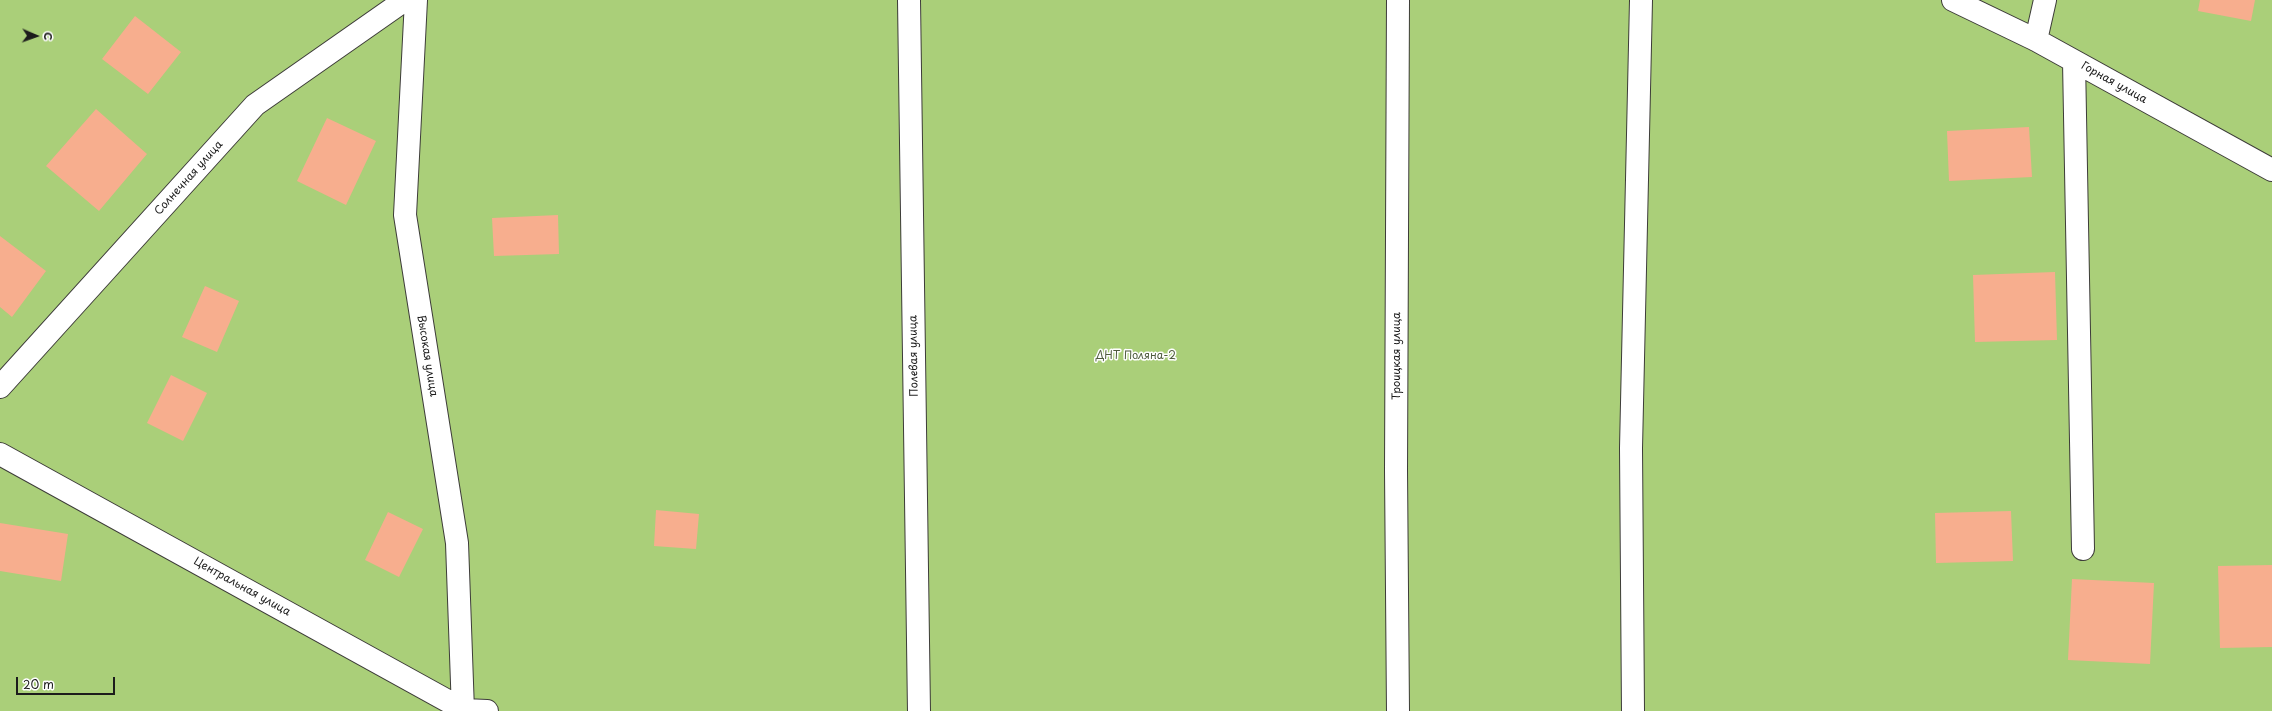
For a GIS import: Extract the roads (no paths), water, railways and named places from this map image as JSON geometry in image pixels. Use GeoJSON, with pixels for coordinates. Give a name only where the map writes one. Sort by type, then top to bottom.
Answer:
{"type":"FeatureCollection","features":[{"type":"Feature","properties":{"kind":"street","name":"Солнечная улица"},"geometry":{"type":"LineString","coordinates":[[0,387],[255,105],[405,0]]}},
{"type":"Feature","properties":{"kind":"street","name":"Высокая улица"},"geometry":{"type":"LineString","coordinates":[[416,0],[405,215],[457,543],[464,710]]}},
{"type":"Feature","properties":{"kind":"street","name":"Полевая улица"},"geometry":{"type":"LineString","coordinates":[[909,0],[919,711]]}},
{"type":"Feature","properties":{"kind":"street","name":"Троицкая улица"},"geometry":{"type":"LineString","coordinates":[[1398,0],[1396,470],[1398,711]]}},
{"type":"Feature","properties":{"kind":"street"},"geometry":{"type":"LineString","coordinates":[[1633,711],[1631,448],[1641,0]]}},
{"type":"Feature","properties":{"kind":"street","name":"Горная улица"},"geometry":{"type":"LineString","coordinates":[[1953,0],[2036,40],[2272,170]]}},
{"type":"Feature","properties":{"kind":"street"},"geometry":{"type":"LineString","coordinates":[[2036,40],[2045,0]]}},
{"type":"Feature","properties":{"kind":"street"},"geometry":{"type":"LineString","coordinates":[[2074,61],[2083,549]]}},
{"type":"Feature","properties":{"kind":"street","name":"Центральная улица"},"geometry":{"type":"LineString","coordinates":[[0,454],[464,710],[486,711]]}},
{"type":"Feature","properties":{"kind":"park label","name":"ДНТ Поляна-2"},"geometry":{"type":"Point","coordinates":[1136,356]}}]}
